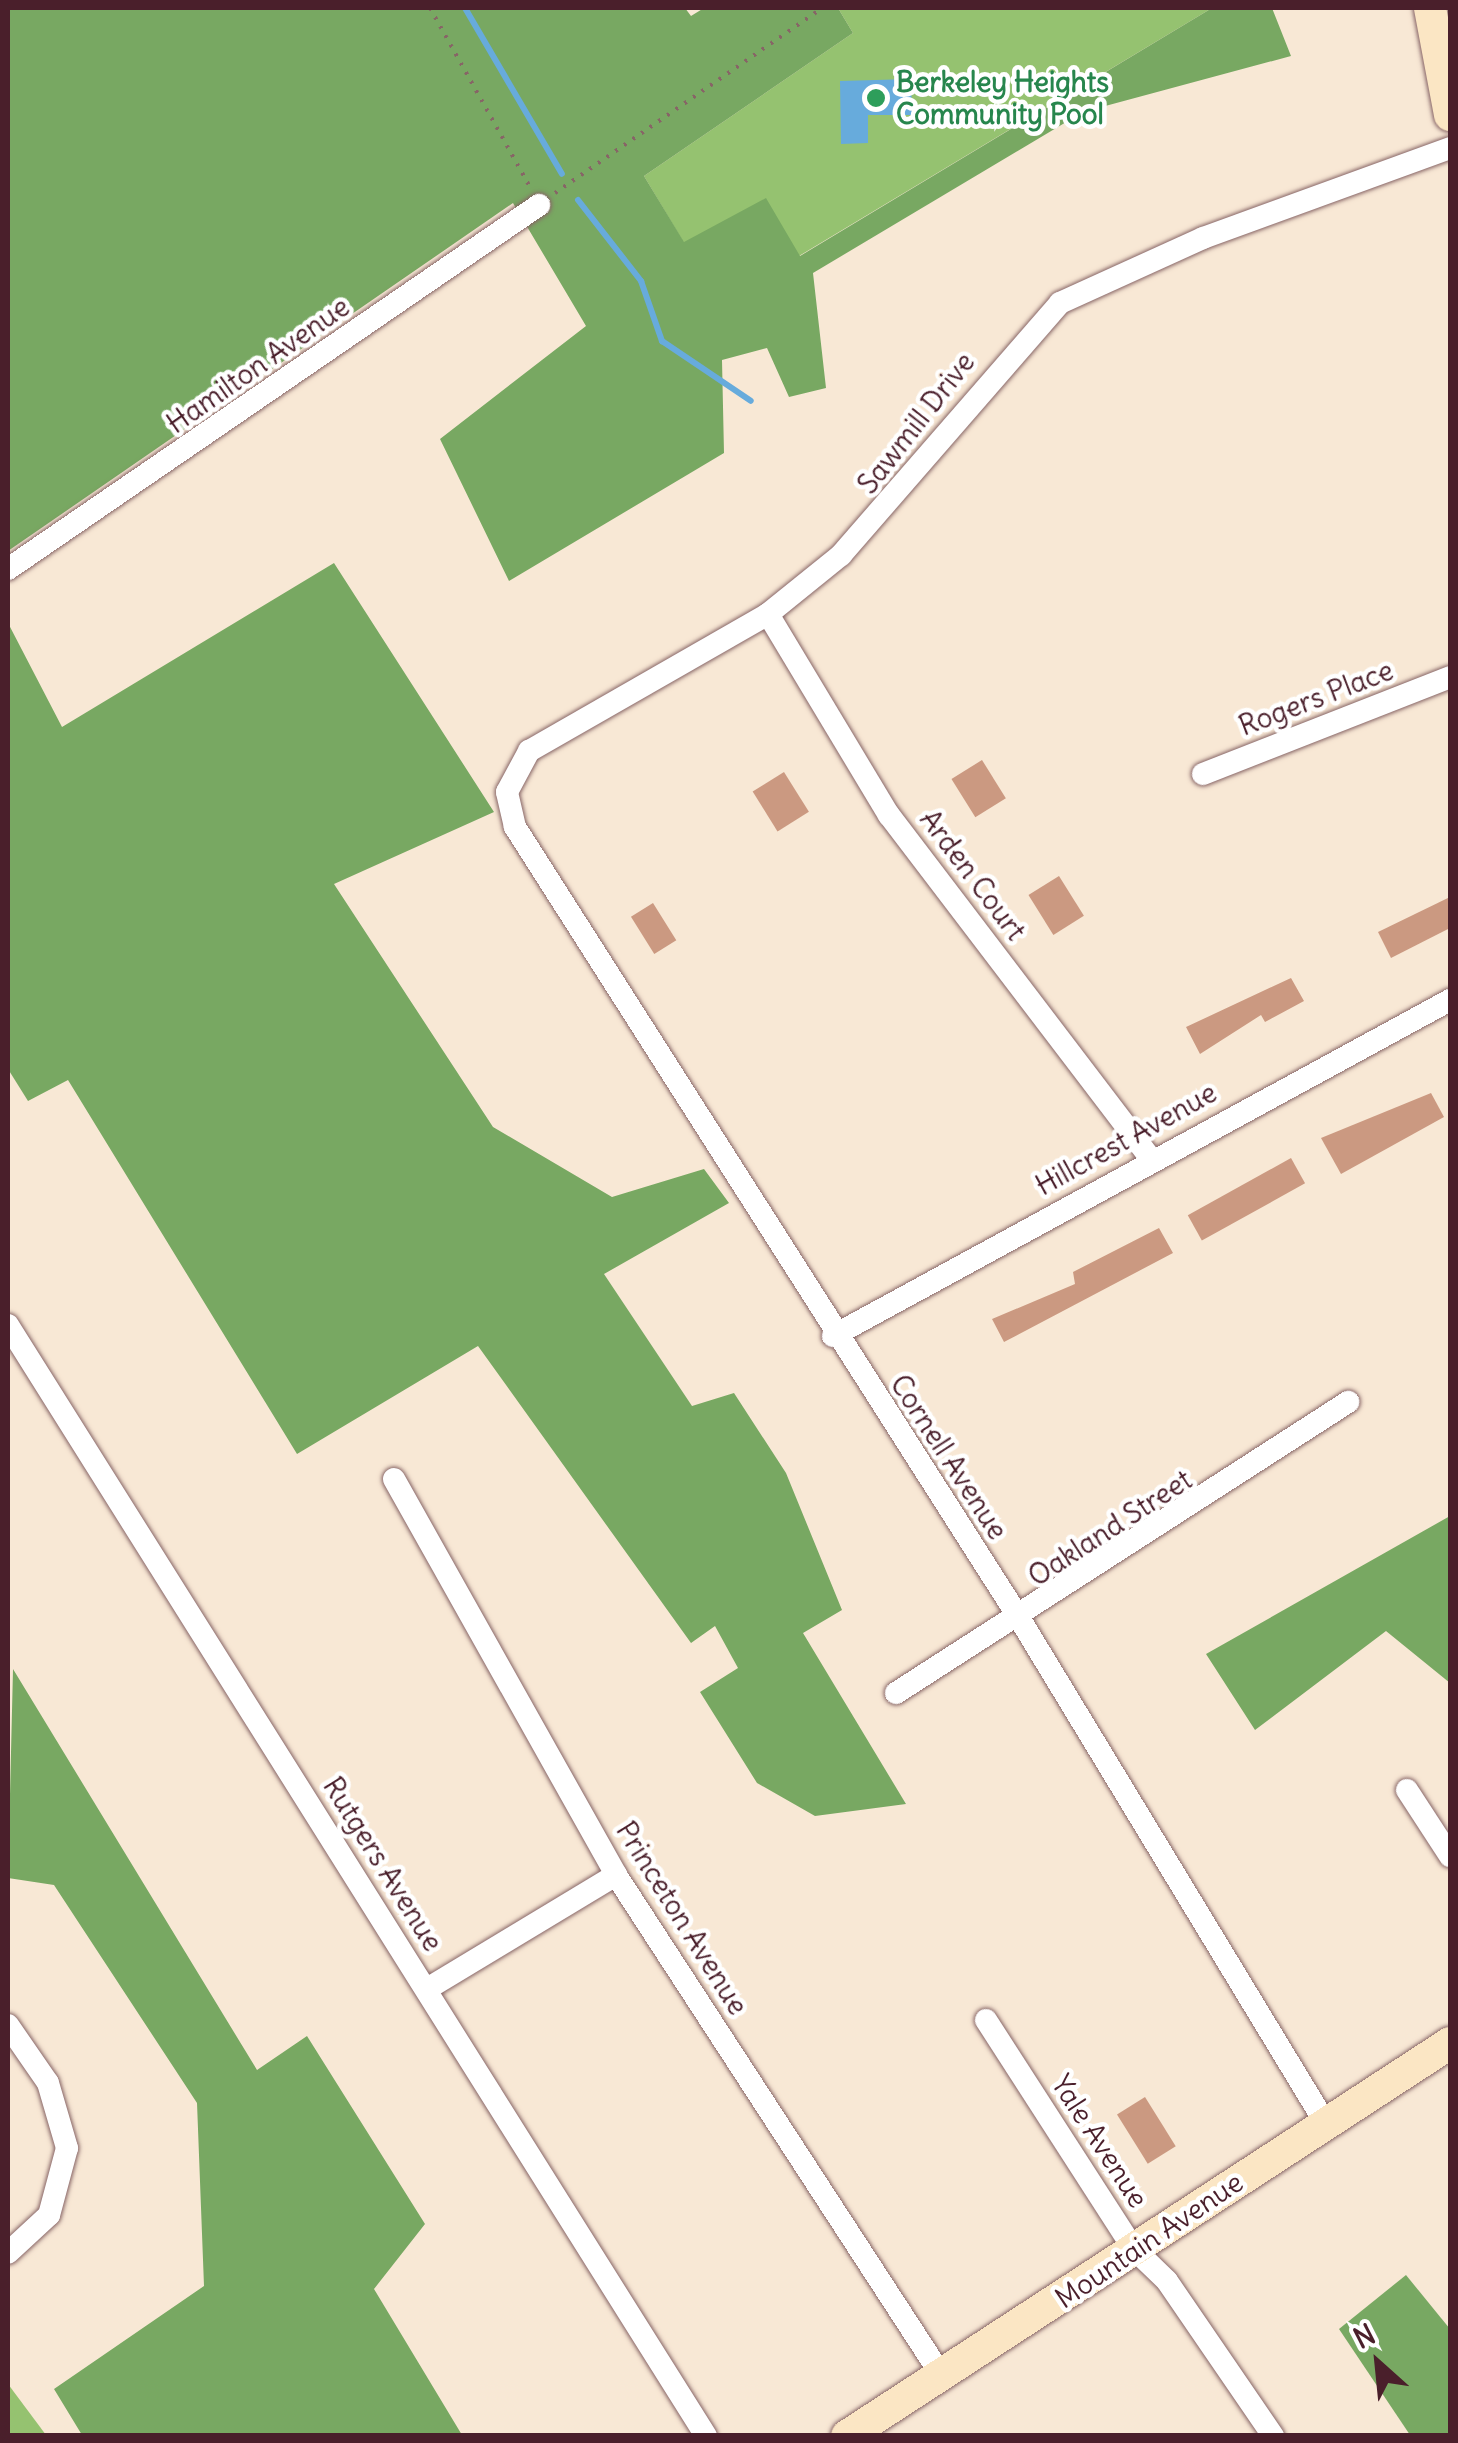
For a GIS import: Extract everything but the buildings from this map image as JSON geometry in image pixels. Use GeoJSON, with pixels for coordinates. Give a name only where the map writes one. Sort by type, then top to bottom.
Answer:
{"type":"FeatureCollection","features":[{"type":"Feature","properties":{"kind":"main road"},"geometry":{"type":"LineString","coordinates":[[1430,8],[1450,115]]}},
{"type":"Feature","properties":{"kind":"main road","name":"Mountain Avenue"},"geometry":{"type":"LineString","coordinates":[[847,2436],[1450,2043]]}},
{"type":"Feature","properties":{"kind":"street","name":"Sawmill Drive"},"geometry":{"type":"LineString","coordinates":[[515,828],[507,792],[530,750],[768,614],[876,522],[1018,342],[1060,303],[1203,238],[1450,148]]}},
{"type":"Feature","properties":{"kind":"street","name":"Hamilton Avenue"},"geometry":{"type":"LineString","coordinates":[[8,569],[539,205]]}},
{"type":"Feature","properties":{"kind":"street","name":"Arden Court"},"geometry":{"type":"LineString","coordinates":[[768,614],[890,815],[1150,1158]]}},
{"type":"Feature","properties":{"kind":"street","name":"Rogers Place"},"geometry":{"type":"LineString","coordinates":[[1203,774],[1450,677]]}},
{"type":"Feature","properties":{"kind":"street","name":"Cornell Avenue"},"geometry":{"type":"LineString","coordinates":[[515,828],[833,1336],[1021,1621],[1326,2124]]}},
{"type":"Feature","properties":{"kind":"street","name":"Hillcrest Avenue"},"geometry":{"type":"LineString","coordinates":[[833,1336],[1150,1158],[1450,1000]]}},
{"type":"Feature","properties":{"kind":"street","name":"Rutgers Avenue"},"geometry":{"type":"LineString","coordinates":[[8,1325],[706,2436]]}},
{"type":"Feature","properties":{"kind":"street","name":"Oakland Street"},"geometry":{"type":"LineString","coordinates":[[896,1693],[1021,1621],[1348,1402]]}},
{"type":"Feature","properties":{"kind":"street","name":"Princeton Avenue"},"geometry":{"type":"LineString","coordinates":[[394,1479],[616,1875],[942,2376]]}},
{"type":"Feature","properties":{"kind":"street"},"geometry":{"type":"LineString","coordinates":[[1407,1790],[1450,1856]]}},
{"type":"Feature","properties":{"kind":"street"},"geometry":{"type":"LineString","coordinates":[[427,1989],[616,1875]]}},
{"type":"Feature","properties":{"kind":"street","name":"Yale Avenue"},"geometry":{"type":"LineString","coordinates":[[986,2020],[1133,2248],[1178,2296],[1273,2436]]}},
{"type":"Feature","properties":{"kind":"street"},"geometry":{"type":"LineString","coordinates":[[8,2025],[48,2083],[67,2148],[49,2215],[8,2253]]}},
{"type":"Feature","properties":{"kind":"path"},"geometry":{"type":"LineString","coordinates":[[430,8],[539,205],[822,8]]}},
{"type":"Feature","properties":{"kind":"green space"},"geometry":{"type":"Polygon","coordinates":[[[8,8],[685,8],[691,16],[704,8],[838,8],[853,33],[644,176],[684,242],[766,198],[800,256],[1212,8],[1272,8],[1291,56],[1083,112],[813,273],[826,388],[789,397],[767,348],[722,360],[724,453],[509,581],[440,439],[586,326],[513,203],[8,551],[8,8]]]}},
{"type":"Feature","properties":{"kind":"green space"},"geometry":{"type":"Polygon","coordinates":[[[838,8],[1212,8],[799,256],[684,243],[644,176],[853,33],[838,8]]]}},
{"type":"Feature","properties":{"kind":"green space"},"geometry":{"type":"Polygon","coordinates":[[[334,563],[494,812],[334,884],[493,1127],[612,1197],[704,1169],[729,1203],[604,1274],[692,1406],[734,1393],[786,1473],[842,1610],[803,1633],[906,1804],[815,1816],[757,1783],[700,1692],[738,1668],[715,1626],[691,1643],[478,1346],[297,1454],[68,1080],[28,1101],[8,1069],[8,623],[62,727],[334,563]]]}},
{"type":"Feature","properties":{"kind":"green space"},"geometry":{"type":"Polygon","coordinates":[[[1450,1516],[1450,1683],[1386,1631],[1255,1730],[1206,1654],[1450,1516]]]}},
{"type":"Feature","properties":{"kind":"green space"},"geometry":{"type":"Polygon","coordinates":[[[13,1669],[257,2070],[307,2036],[425,2224],[374,2289],[462,2435],[82,2435],[54,2389],[204,2286],[197,2103],[54,1885],[8,1878],[13,1669]]]}},
{"type":"Feature","properties":{"kind":"green space"},"geometry":{"type":"Polygon","coordinates":[[[1406,2275],[1450,2329],[1450,2435],[1410,2435],[1339,2329],[1406,2275]]]}},
{"type":"Feature","properties":{"kind":"green space"},"geometry":{"type":"Polygon","coordinates":[[[8,2384],[46,2435],[8,2435],[8,2384]]]}},
{"type":"Feature","properties":{"kind":"water","name":"Berkeley Heights Community Pool"},"geometry":{"type":"Polygon","coordinates":[[[911,79],[912,115],[868,115],[868,143],[841,144],[840,81],[911,79]]]}},
{"type":"Feature","properties":{"kind":"waterway"},"geometry":{"type":"LineString","coordinates":[[465,8],[562,174]]}},
{"type":"Feature","properties":{"kind":"waterway"},"geometry":{"type":"LineString","coordinates":[[578,200],[641,281],[662,341],[751,401]]}},
{"type":"Feature","properties":{"kind":"place","name":"Berkeley Heights Community Pool"},"geometry":{"type":"Point","coordinates":[876,98]}}]}
